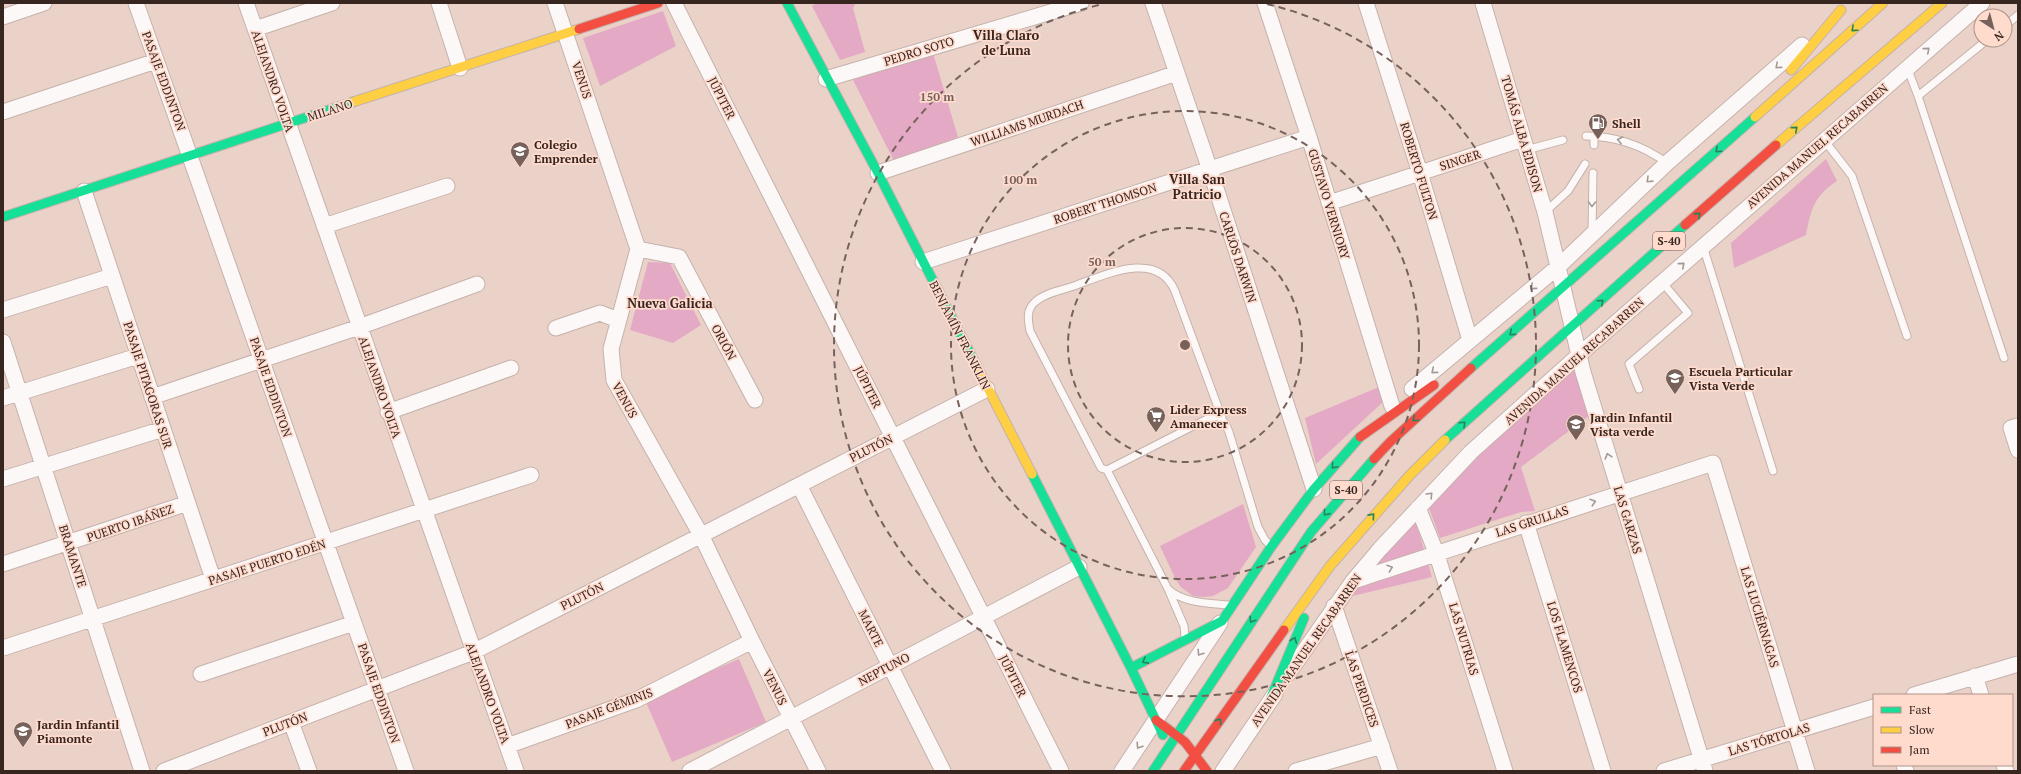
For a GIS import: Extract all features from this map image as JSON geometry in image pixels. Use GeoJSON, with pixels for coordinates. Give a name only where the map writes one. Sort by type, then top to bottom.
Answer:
{"type":"FeatureCollection","features":[{"type":"Feature","properties":{"kind":"main road","name":"MILANO"},"geometry":{"type":"LineString","coordinates":[[3,217],[658,3]]}},
{"type":"Feature","properties":{"kind":"main road","name":"BENJAMÍN FRANKLIN"},"geometry":{"type":"LineString","coordinates":[[787,3],[826,79],[878,173],[987,389],[1131,668],[1169,748],[1184,771]]}},
{"type":"Feature","properties":{"kind":"main road","name":"S-40"},"geometry":{"type":"LineString","coordinates":[[1153,771],[1288,566],[1329,509],[1390,442],[1883,3]]}},
{"type":"Feature","properties":{"kind":"main road","name":"S-40"},"geometry":{"type":"LineString","coordinates":[[1184,771],[1330,566],[1410,475],[1464,422],[1572,328],[1765,154],[1942,3]]}},
{"type":"Feature","properties":{"kind":"main road"},"geometry":{"type":"LineString","coordinates":[[1747,124],[1845,6]]}},
{"type":"Feature","properties":{"kind":"main road"},"geometry":{"type":"LineString","coordinates":[[1131,668],[1222,621],[1271,547],[1314,489],[1360,437],[1447,376],[1501,342]]}},
{"type":"Feature","properties":{"kind":"main road"},"geometry":{"type":"LineString","coordinates":[[1270,702],[1304,618],[1330,566]]}},
{"type":"Feature","properties":{"kind":"main road"},"geometry":{"type":"LineString","coordinates":[[1156,720],[1178,734],[1196,753],[1207,771]]}},
{"type":"Feature","properties":{"kind":"street"},"geometry":{"type":"LineString","coordinates":[[3,17],[44,3]]}},
{"type":"Feature","properties":{"kind":"street","name":"PASAJE EDDINTON"},"geometry":{"type":"LineString","coordinates":[[136,3],[406,771]]}},
{"type":"Feature","properties":{"kind":"street","name":"ALEJANDRO VOLTA"},"geometry":{"type":"LineString","coordinates":[[246,3],[472,652],[516,771]]}},
{"type":"Feature","properties":{"kind":"street"},"geometry":{"type":"LineString","coordinates":[[255,29],[332,3]]}},
{"type":"Feature","properties":{"kind":"street"},"geometry":{"type":"LineString","coordinates":[[439,3],[460,68]]}},
{"type":"Feature","properties":{"kind":"street","name":"VENUS"},"geometry":{"type":"LineString","coordinates":[[555,3],[567,33],[638,249],[611,349],[614,380],[701,535],[752,641],[818,771]]}},
{"type":"Feature","properties":{"kind":"street","name":"JÚPITER"},"geometry":{"type":"LineString","coordinates":[[674,3],[1061,771]]}},
{"type":"Feature","properties":{"kind":"street","name":"PEDRO SOTO"},"geometry":{"type":"LineString","coordinates":[[826,79],[1081,3]]}},
{"type":"Feature","properties":{"kind":"street","name":"CARLOS DARWIN"},"geometry":{"type":"LineString","coordinates":[[1153,3],[1210,170],[1314,489]]}},
{"type":"Feature","properties":{"kind":"street","name":"GUSTAVO VERNIORY"},"geometry":{"type":"LineString","coordinates":[[1265,3],[1309,137],[1392,406]]}},
{"type":"Feature","properties":{"kind":"street","name":"ROBERTO FULTON"},"geometry":{"type":"LineString","coordinates":[[1366,3],[1420,173],[1470,340]]}},
{"type":"Feature","properties":{"kind":"street","name":"TOMÁS ALBA EDISON"},"geometry":{"type":"LineString","coordinates":[[1483,3],[1545,212],[1559,266]]}},
{"type":"Feature","properties":{"kind":"street","name":"AVENIDA MANUEL RECABARREN"},"geometry":{"type":"LineString","coordinates":[[1223,771],[1334,606],[1353,581],[1418,508],[1471,452],[1662,282],[1982,3]]}},
{"type":"Feature","properties":{"kind":"street"},"geometry":{"type":"LineString","coordinates":[[1360,437],[1392,406],[1559,266],[1667,163],[1845,6]]}},
{"type":"Feature","properties":{"kind":"street"},"geometry":{"type":"LineString","coordinates":[[3,112],[156,61]]}},
{"type":"Feature","properties":{"kind":"street","name":"WILLIAMS MURDACH"},"geometry":{"type":"LineString","coordinates":[[878,173],[1177,73]]}},
{"type":"Feature","properties":{"kind":"street","name":"ROBERT THOMSON"},"geometry":{"type":"LineString","coordinates":[[923,262],[1309,137]]}},
{"type":"Feature","properties":{"kind":"street","name":"SINGER"},"geometry":{"type":"LineString","coordinates":[[1329,203],[1420,173],[1525,145]]}},
{"type":"Feature","properties":{"kind":"street"},"geometry":{"type":"LineString","coordinates":[[324,226],[448,186]]}},
{"type":"Feature","properties":{"kind":"street","name":"PASAJE PITAGORAS SUR"},"geometry":{"type":"LineString","coordinates":[[84,191],[213,580]]}},
{"type":"Feature","properties":{"kind":"street","name":"ORIÓN"},"geometry":{"type":"LineString","coordinates":[[638,249],[679,257],[755,400]]}},
{"type":"Feature","properties":{"kind":"street","name":"LAS GARZAS"},"geometry":{"type":"LineString","coordinates":[[1559,266],[1579,355],[1703,765]]}},
{"type":"Feature","properties":{"kind":"street"},"geometry":{"type":"LineString","coordinates":[[3,310],[112,276]]}},
{"type":"Feature","properties":{"kind":"street"},"geometry":{"type":"LineString","coordinates":[[152,397],[359,327],[477,284]]}},
{"type":"Feature","properties":{"kind":"street"},"geometry":{"type":"LineString","coordinates":[[556,328],[600,313],[618,320]]}},
{"type":"Feature","properties":{"kind":"street","name":"BRAMANTE"},"geometry":{"type":"LineString","coordinates":[[3,342],[94,618],[142,771]]}},
{"type":"Feature","properties":{"kind":"street"},"geometry":{"type":"LineString","coordinates":[[3,398],[138,356]]}},
{"type":"Feature","properties":{"kind":"street"},"geometry":{"type":"LineString","coordinates":[[388,412],[511,368]]}},
{"type":"Feature","properties":{"kind":"street","name":"PLUTÓN"},"geometry":{"type":"LineString","coordinates":[[164,771],[472,652],[987,389]]}},
{"type":"Feature","properties":{"kind":"street"},"geometry":{"type":"LineString","coordinates":[[2015,427],[2018,450]]}},
{"type":"Feature","properties":{"kind":"street"},"geometry":{"type":"LineString","coordinates":[[3,479],[163,429]]}},
{"type":"Feature","properties":{"kind":"street","name":"LAS GRULLAS"},"geometry":{"type":"LineString","coordinates":[[1353,581],[1436,552],[1713,463]]}},
{"type":"Feature","properties":{"kind":"street","name":"LAS LUCIÉRNAGAS"},"geometry":{"type":"LineString","coordinates":[[1713,463],[1806,771]]}},
{"type":"Feature","properties":{"kind":"street","name":"PASAJE PUERTO EDÉN"},"geometry":{"type":"LineString","coordinates":[[3,648],[531,475]]}},
{"type":"Feature","properties":{"kind":"street","name":"MARTE"},"geometry":{"type":"LineString","coordinates":[[799,485],[943,771]]}},
{"type":"Feature","properties":{"kind":"street","name":"PUERTO IBÁÑEZ"},"geometry":{"type":"LineString","coordinates":[[3,564],[188,503]]}},
{"type":"Feature","properties":{"kind":"street","name":"LAS NUTRIAS"},"geometry":{"type":"LineString","coordinates":[[1418,508],[1436,552],[1505,771]]}},
{"type":"Feature","properties":{"kind":"street","name":"LOS FLAMENCOS"},"geometry":{"type":"LineString","coordinates":[[1526,523],[1603,771]]}},
{"type":"Feature","properties":{"kind":"street","name":"NEPTUNO"},"geometry":{"type":"LineString","coordinates":[[690,771],[1079,567]]}},
{"type":"Feature","properties":{"kind":"street","name":"LAS PERDICES"},"geometry":{"type":"LineString","coordinates":[[1334,606],[1390,771]]}},
{"type":"Feature","properties":{"kind":"street"},"geometry":{"type":"LineString","coordinates":[[1122,771],[1222,621]]}},
{"type":"Feature","properties":{"kind":"street"},"geometry":{"type":"LineString","coordinates":[[202,674],[354,623]]}},
{"type":"Feature","properties":{"kind":"street","name":"PASAJE GÉMINIS"},"geometry":{"type":"LineString","coordinates":[[507,746],[636,700],[752,641]]}},
{"type":"Feature","properties":{"kind":"street"},"geometry":{"type":"LineString","coordinates":[[1917,694],[2018,664]]}},
{"type":"Feature","properties":{"kind":"street"},"geometry":{"type":"LineString","coordinates":[[1975,676],[1981,694]]}},
{"type":"Feature","properties":{"kind":"street","name":"LAS TÓRTOLAS"},"geometry":{"type":"LineString","coordinates":[[1664,771],[1703,765],[1795,731],[1873,707]]}},
{"type":"Feature","properties":{"kind":"street"},"geometry":{"type":"LineString","coordinates":[[292,722],[309,771]]}},
{"type":"Feature","properties":{"kind":"street"},"geometry":{"type":"LineString","coordinates":[[1296,771],[1382,746]]}},
{"type":"Feature","properties":{"kind":"lane"},"geometry":{"type":"LineString","coordinates":[[1918,96],[1977,48]]}},
{"type":"Feature","properties":{"kind":"lane"},"geometry":{"type":"LineString","coordinates":[[1907,67],[1918,96],[2004,358]]}},
{"type":"Feature","properties":{"kind":"lane"},"geometry":{"type":"LineString","coordinates":[[1586,136],[1593,142],[1630,142],[1654,154],[1667,163]]}},
{"type":"Feature","properties":{"kind":"lane"},"geometry":{"type":"LineString","coordinates":[[1525,145],[1563,140]]}},
{"type":"Feature","properties":{"kind":"lane"},"geometry":{"type":"LineString","coordinates":[[1824,140],[1852,176],[1907,336]]}},
{"type":"Feature","properties":{"kind":"lane"},"geometry":{"type":"LineString","coordinates":[[1545,212],[1568,191],[1585,164]]}},
{"type":"Feature","properties":{"kind":"lane"},"geometry":{"type":"LineString","coordinates":[[1592,235],[1593,173]]}},
{"type":"Feature","properties":{"kind":"lane"},"geometry":{"type":"LineString","coordinates":[[1703,246],[1774,471]]}},
{"type":"Feature","properties":{"kind":"lane"},"geometry":{"type":"LineString","coordinates":[[1185,640],[1184,626],[1168,589],[1107,470],[1102,468],[1030,331],[1028,321],[1029,310],[1040,298],[1128,268],[1152,269],[1163,274],[1172,285],[1222,418],[1229,432],[1258,527],[1265,540],[1271,547]]}},
{"type":"Feature","properties":{"kind":"lane"},"geometry":{"type":"LineString","coordinates":[[1639,389],[1629,364],[1688,312],[1662,282]]}},
{"type":"Feature","properties":{"kind":"lane"},"geometry":{"type":"LineString","coordinates":[[1107,470],[1208,419],[1218,416],[1222,418]]}},
{"type":"Feature","properties":{"kind":"lane"},"geometry":{"type":"LineString","coordinates":[[1168,589],[1178,596],[1187,599],[1232,606]]}},
{"type":"Feature","properties":{"kind":"shaded area"},"geometry":{"type":"Polygon","coordinates":[[[817,3],[856,3],[853,8],[865,52],[840,60],[812,6],[817,3]]]}},
{"type":"Feature","properties":{"kind":"shaded area"},"geometry":{"type":"Polygon","coordinates":[[[663,11],[676,46],[600,86],[583,38],[663,11]]]}},
{"type":"Feature","properties":{"kind":"shaded area"},"geometry":{"type":"Polygon","coordinates":[[[933,53],[958,137],[894,161],[853,80],[933,53]]]}},
{"type":"Feature","properties":{"kind":"shaded area"},"geometry":{"type":"Polygon","coordinates":[[[1826,159],[1837,181],[1818,198],[1812,210],[1806,235],[1734,268],[1731,243],[1826,159]]]}},
{"type":"Feature","properties":{"kind":"shaded area"},"geometry":{"type":"Polygon","coordinates":[[[648,262],[670,263],[701,325],[673,343],[630,330],[648,262]]]}},
{"type":"Feature","properties":{"kind":"shaded area"},"geometry":{"type":"Polygon","coordinates":[[[1576,364],[1589,416],[1521,467],[1535,511],[1521,512],[1440,538],[1427,503],[1576,364]]]}},
{"type":"Feature","properties":{"kind":"shaded area"},"geometry":{"type":"Polygon","coordinates":[[[1379,387],[1384,401],[1316,464],[1305,418],[1379,387]]]}},
{"type":"Feature","properties":{"kind":"shaded area"},"geometry":{"type":"Polygon","coordinates":[[[1243,504],[1256,547],[1228,588],[1213,596],[1193,596],[1181,587],[1176,580],[1160,546],[1243,504]]]}},
{"type":"Feature","properties":{"kind":"shaded area"},"geometry":{"type":"Polygon","coordinates":[[[1414,515],[1432,577],[1344,598],[1414,515]]]}},
{"type":"Feature","properties":{"kind":"shaded area"},"geometry":{"type":"Polygon","coordinates":[[[739,659],[766,722],[672,762],[645,700],[739,659]]]}},
{"type":"Feature","properties":{"kind":"traffic: fast"},"geometry":{"type":"LineString","coordinates":[[787,3],[878,173],[975,363]]}},
{"type":"Feature","properties":{"kind":"traffic: fast"},"geometry":{"type":"LineString","coordinates":[[3,217],[353,102]]}},
{"type":"Feature","properties":{"kind":"traffic: fast"},"geometry":{"type":"LineString","coordinates":[[1471,368],[1755,117]]}},
{"type":"Feature","properties":{"kind":"traffic: fast"},"geometry":{"type":"LineString","coordinates":[[1445,440],[1685,225]]}},
{"type":"Feature","properties":{"kind":"traffic: fast"},"geometry":{"type":"LineString","coordinates":[[1131,668],[1222,621],[1271,547],[1314,489],[1360,437]]}},
{"type":"Feature","properties":{"kind":"traffic: fast"},"geometry":{"type":"LineString","coordinates":[[1153,771],[1311,532],[1374,459]]}},
{"type":"Feature","properties":{"kind":"traffic: fast"},"geometry":{"type":"LineString","coordinates":[[1032,474],[1131,668],[1163,735]]}},
{"type":"Feature","properties":{"kind":"traffic: fast"},"geometry":{"type":"LineString","coordinates":[[1269,702],[1304,618]]}},
{"type":"Feature","properties":{"kind":"traffic: slow"},"geometry":{"type":"LineString","coordinates":[[1755,117],[1883,3]]}},
{"type":"Feature","properties":{"kind":"traffic: slow"},"geometry":{"type":"LineString","coordinates":[[1776,145],[1942,3]]}},
{"type":"Feature","properties":{"kind":"traffic: slow"},"geometry":{"type":"LineString","coordinates":[[1791,70],[1841,10]]}},
{"type":"Feature","properties":{"kind":"traffic: slow"},"geometry":{"type":"LineString","coordinates":[[353,102],[579,29]]}},
{"type":"Feature","properties":{"kind":"traffic: slow"},"geometry":{"type":"LineString","coordinates":[[975,363],[1032,474]]}},
{"type":"Feature","properties":{"kind":"traffic: slow"},"geometry":{"type":"LineString","coordinates":[[1284,630],[1330,566],[1410,475],[1445,440]]}},
{"type":"Feature","properties":{"kind":"traffic: jam"},"geometry":{"type":"LineString","coordinates":[[579,29],[658,3]]}},
{"type":"Feature","properties":{"kind":"traffic: jam"},"geometry":{"type":"LineString","coordinates":[[1685,225],[1776,145]]}},
{"type":"Feature","properties":{"kind":"traffic: jam"},"geometry":{"type":"LineString","coordinates":[[1374,459],[1390,442],[1471,368]]}},
{"type":"Feature","properties":{"kind":"traffic: jam"},"geometry":{"type":"LineString","coordinates":[[1360,437],[1434,385]]}},
{"type":"Feature","properties":{"kind":"traffic: jam"},"geometry":{"type":"LineString","coordinates":[[1184,771],[1284,630]]}},
{"type":"Feature","properties":{"kind":"traffic: jam"},"geometry":{"type":"LineString","coordinates":[[1156,720],[1185,742],[1207,771]]}},
{"type":"Feature","properties":{"kind":"place","name":"Shell"},"geometry":{"type":"Point","coordinates":[1598,140]}},
{"type":"Feature","properties":{"kind":"place","name":"Colegio Emprender"},"geometry":{"type":"Point","coordinates":[520,168]}},
{"type":"Feature","properties":{"kind":"place","name":"Escuela Particular Vista Verde"},"geometry":{"type":"Point","coordinates":[1675,395]}},
{"type":"Feature","properties":{"kind":"place","name":"Lider Express Amanecer"},"geometry":{"type":"Point","coordinates":[1156,433]}},
{"type":"Feature","properties":{"kind":"place","name":"Jardin Infantil Vista verde"},"geometry":{"type":"Point","coordinates":[1576,441]}},
{"type":"Feature","properties":{"kind":"place","name":"Jardin Infantil Piamonte"},"geometry":{"type":"Point","coordinates":[23,748]}},
{"type":"Feature","properties":{"kind":"district","name":"Villa Claro de Luna"},"geometry":{"type":"Point","coordinates":[1006,42]}},
{"type":"Feature","properties":{"kind":"district","name":"Villa San Patricio"},"geometry":{"type":"Point","coordinates":[1197,186]}},
{"type":"Feature","properties":{"kind":"district","name":"Nueva Galicia"},"geometry":{"type":"Point","coordinates":[670,303]}}]}
